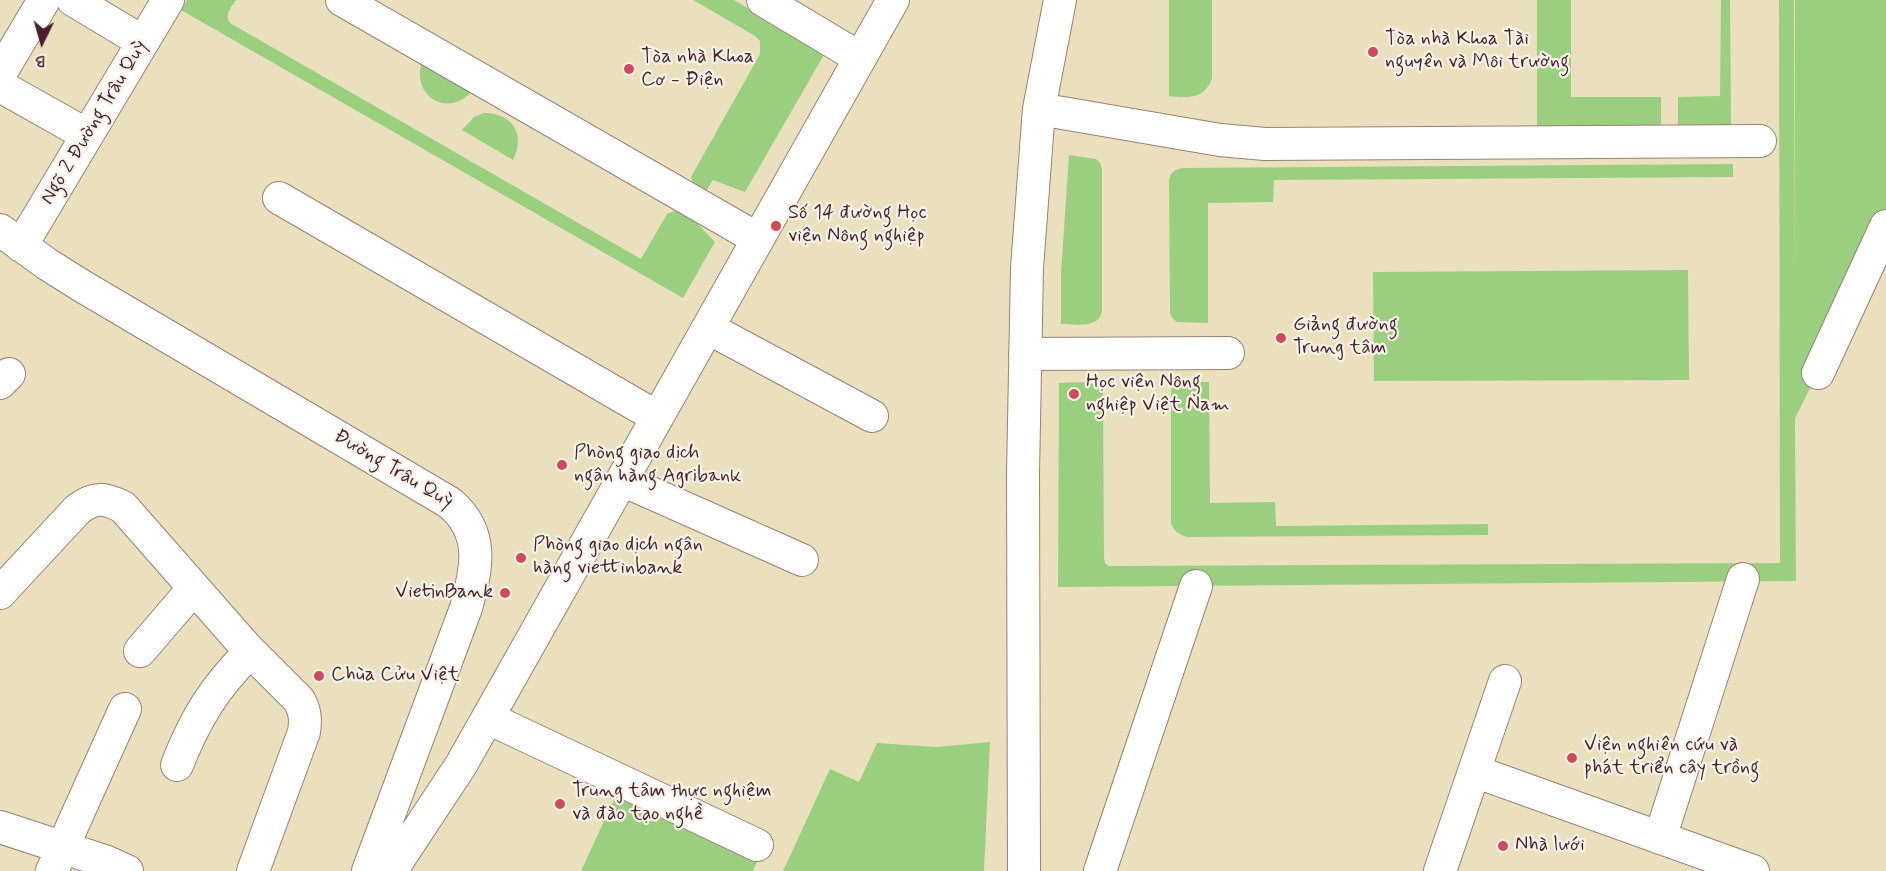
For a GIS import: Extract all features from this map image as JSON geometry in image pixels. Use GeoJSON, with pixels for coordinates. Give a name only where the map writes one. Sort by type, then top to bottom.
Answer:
{"type":"FeatureCollection","features":[{"type":"Feature","properties":{"kind":"street"},"geometry":{"type":"LineString","coordinates":[[0,74],[44,0]]}},
{"type":"Feature","properties":{"kind":"street"},"geometry":{"type":"LineString","coordinates":[[73,0],[144,42]]}},
{"type":"Feature","properties":{"kind":"street","name":"Ngõ 2 Đường Trâu Quỳ"},"geometry":{"type":"LineString","coordinates":[[10,238],[87,135],[168,0]]}},
{"type":"Feature","properties":{"kind":"street"},"geometry":{"type":"LineString","coordinates":[[342,0],[758,238]]}},
{"type":"Feature","properties":{"kind":"street"},"geometry":{"type":"LineString","coordinates":[[763,0],[860,58]]}},
{"type":"Feature","properties":{"kind":"street"},"geometry":{"type":"LineString","coordinates":[[391,871],[461,765],[892,0]]}},
{"type":"Feature","properties":{"kind":"street"},"geometry":{"type":"LineString","coordinates":[[1024,871],[1027,268],[1039,109],[1060,0]]}},
{"type":"Feature","properties":{"kind":"street"},"geometry":{"type":"LineString","coordinates":[[0,86],[87,135]]}},
{"type":"Feature","properties":{"kind":"street"},"geometry":{"type":"LineString","coordinates":[[1039,109],[1220,140],[1265,144],[1760,141]]}},
{"type":"Feature","properties":{"kind":"street"},"geometry":{"type":"LineString","coordinates":[[279,198],[657,417]]}},
{"type":"Feature","properties":{"kind":"street"},"geometry":{"type":"LineString","coordinates":[[1818,373],[1886,226]]}},
{"type":"Feature","properties":{"kind":"street","name":"Đường Trâu Quỳ"},"geometry":{"type":"LineString","coordinates":[[10,238],[82,286],[432,491],[462,513],[470,527],[474,541],[476,566],[466,608],[368,871]]}},
{"type":"Feature","properties":{"kind":"street"},"geometry":{"type":"LineString","coordinates":[[708,328],[872,416]]}},
{"type":"Feature","properties":{"kind":"street"},"geometry":{"type":"LineString","coordinates":[[1025,354],[1228,353]]}},
{"type":"Feature","properties":{"kind":"street"},"geometry":{"type":"LineString","coordinates":[[622,480],[802,560]]}},
{"type":"Feature","properties":{"kind":"street"},"geometry":{"type":"LineString","coordinates":[[0,593],[77,510],[88,501],[107,500],[123,507],[250,651],[299,700],[304,709],[303,732],[253,871]]}},
{"type":"Feature","properties":{"kind":"street"},"geometry":{"type":"LineString","coordinates":[[1660,838],[1743,579]]}},
{"type":"Feature","properties":{"kind":"street"},"geometry":{"type":"LineString","coordinates":[[1100,871],[1196,586]]}},
{"type":"Feature","properties":{"kind":"street"},"geometry":{"type":"LineString","coordinates":[[140,651],[194,588]]}},
{"type":"Feature","properties":{"kind":"street"},"geometry":{"type":"LineString","coordinates":[[177,765],[205,704],[250,651]]}},
{"type":"Feature","properties":{"kind":"street"},"geometry":{"type":"LineString","coordinates":[[1440,871],[1505,681]]}},
{"type":"Feature","properties":{"kind":"street"},"geometry":{"type":"LineString","coordinates":[[58,860],[125,708]]}},
{"type":"Feature","properties":{"kind":"street"},"geometry":{"type":"LineString","coordinates":[[488,718],[757,845]]}},
{"type":"Feature","properties":{"kind":"street"},"geometry":{"type":"LineString","coordinates":[[1474,771],[1753,871]]}},
{"type":"Feature","properties":{"kind":"street"},"geometry":{"type":"LineString","coordinates":[[0,827],[58,860],[106,862],[127,871]]}},
{"type":"Feature","properties":{"kind":"green space"},"geometry":{"type":"Polygon","coordinates":[[[187,0],[236,0],[228,14],[230,23],[641,259],[667,214],[674,211],[691,217],[715,242],[683,298],[181,10],[187,0]]]}},
{"type":"Feature","properties":{"kind":"green space"},"geometry":{"type":"Polygon","coordinates":[[[693,0],[734,0],[825,53],[745,192],[713,180],[705,193],[694,185],[691,177],[760,54],[760,41],[693,0]]]}},
{"type":"Feature","properties":{"kind":"green space"},"geometry":{"type":"Polygon","coordinates":[[[1169,0],[1212,0],[1212,79],[1205,90],[1195,96],[1169,96],[1169,0]]]}},
{"type":"Feature","properties":{"kind":"green space"},"geometry":{"type":"Polygon","coordinates":[[[1537,0],[1571,0],[1571,97],[1661,97],[1661,127],[1537,128],[1537,0]]]}},
{"type":"Feature","properties":{"kind":"green space"},"geometry":{"type":"Polygon","coordinates":[[[1721,0],[1730,0],[1731,127],[1678,127],[1678,97],[1720,96],[1721,0]]]}},
{"type":"Feature","properties":{"kind":"green space"},"geometry":{"type":"Polygon","coordinates":[[[1779,0],[1794,0],[1795,272],[1795,0],[1886,0],[1886,238],[1795,418],[1796,581],[1058,587],[1059,383],[1071,382],[1091,383],[1103,394],[1104,558],[1105,563],[1109,566],[1780,563],[1779,0]]]}},
{"type":"Feature","properties":{"kind":"green space"},"geometry":{"type":"Polygon","coordinates":[[[424,56],[475,87],[465,97],[454,103],[434,100],[426,93],[421,83],[420,70],[424,56]]]}},
{"type":"Feature","properties":{"kind":"green space"},"geometry":{"type":"Polygon","coordinates":[[[484,113],[503,117],[514,127],[518,142],[513,160],[462,130],[474,117],[484,113]]]}},
{"type":"Feature","properties":{"kind":"green space"},"geometry":{"type":"Polygon","coordinates":[[[1069,155],[1096,159],[1102,169],[1102,312],[1096,321],[1085,324],[1061,324],[1061,273],[1069,155]]]}},
{"type":"Feature","properties":{"kind":"green space"},"geometry":{"type":"Polygon","coordinates":[[[1733,164],[1733,177],[1274,180],[1273,202],[1208,203],[1208,323],[1177,322],[1170,313],[1169,180],[1173,172],[1182,168],[1733,164]]]}},
{"type":"Feature","properties":{"kind":"green space"},"geometry":{"type":"Polygon","coordinates":[[[1688,270],[1689,380],[1374,381],[1373,272],[1688,270]]]}},
{"type":"Feature","properties":{"kind":"green space"},"geometry":{"type":"Polygon","coordinates":[[[1209,382],[1210,503],[1275,502],[1276,526],[1488,524],[1488,535],[1188,537],[1180,534],[1171,524],[1171,391],[1174,384],[1209,382]]]}},
{"type":"Feature","properties":{"kind":"green space"},"geometry":{"type":"Polygon","coordinates":[[[990,742],[984,871],[783,871],[830,769],[859,782],[877,743],[936,747],[990,742]]]}},
{"type":"Feature","properties":{"kind":"green space"},"geometry":{"type":"Polygon","coordinates":[[[618,791],[760,854],[753,871],[581,871],[618,791]]]}},
{"type":"Feature","properties":{"kind":"place","name":"Tòa nhà Khoa Tài nguyên và Môi trường"},"geometry":{"type":"Point","coordinates":[1373,52]}},
{"type":"Feature","properties":{"kind":"place","name":"Tòa nhà Khoa Cơ - Điện"},"geometry":{"type":"Point","coordinates":[629,69]}},
{"type":"Feature","properties":{"kind":"place","name":"Số 14 đường Học viện Nông nghiệp"},"geometry":{"type":"Point","coordinates":[776,226]}},
{"type":"Feature","properties":{"kind":"place","name":"Giảng đường Trung tâm"},"geometry":{"type":"Point","coordinates":[1281,338]}},
{"type":"Feature","properties":{"kind":"place","name":"Học viện Nông nghiệp Việt Nam"},"geometry":{"type":"Point","coordinates":[1074,394]}},
{"type":"Feature","properties":{"kind":"place","name":"Phòng giao dịch ngân hàng Agribank"},"geometry":{"type":"Point","coordinates":[562,465]}},
{"type":"Feature","properties":{"kind":"place","name":"Phòng giao dịch ngân hàng viettinbank"},"geometry":{"type":"Point","coordinates":[521,558]}},
{"type":"Feature","properties":{"kind":"place","name":"VietinBank"},"geometry":{"type":"Point","coordinates":[505,593]}},
{"type":"Feature","properties":{"kind":"place","name":"Chùa Cửu Việt"},"geometry":{"type":"Point","coordinates":[319,676]}},
{"type":"Feature","properties":{"kind":"place","name":"Viện nghiên cứu và phát triển cây trồng"},"geometry":{"type":"Point","coordinates":[1572,758]}},
{"type":"Feature","properties":{"kind":"place","name":"Trung tâm thực nghiệm và đào tạo nghề"},"geometry":{"type":"Point","coordinates":[560,804]}},
{"type":"Feature","properties":{"kind":"place","name":"Nhà lưới"},"geometry":{"type":"Point","coordinates":[1503,846]}}]}
